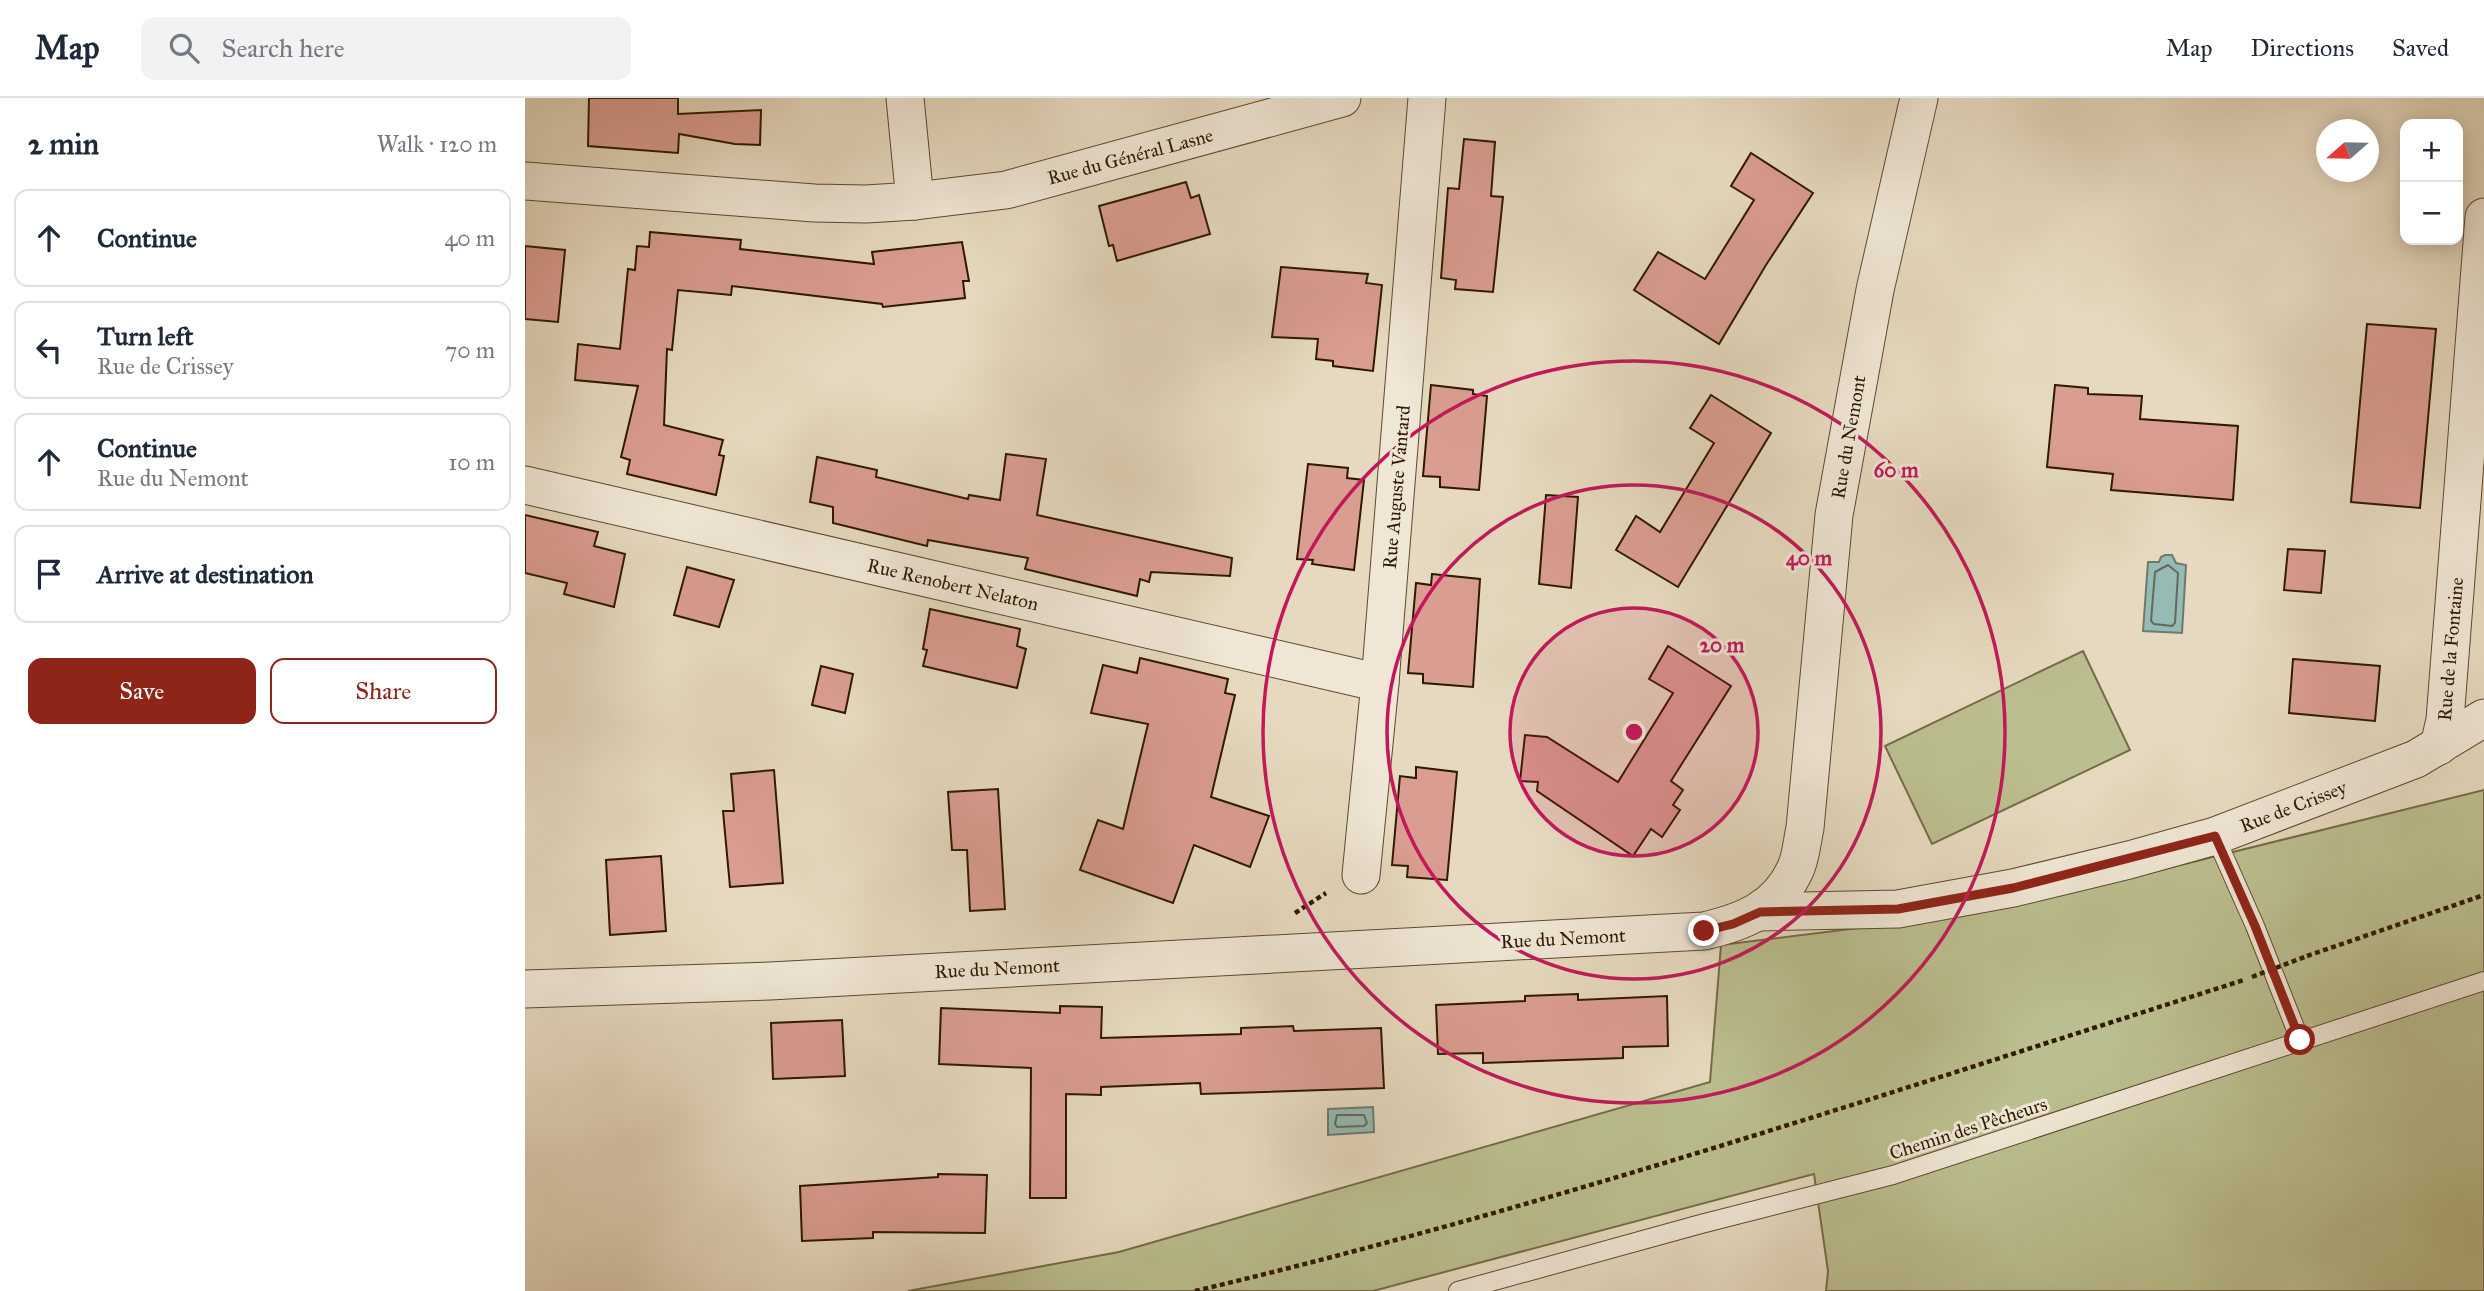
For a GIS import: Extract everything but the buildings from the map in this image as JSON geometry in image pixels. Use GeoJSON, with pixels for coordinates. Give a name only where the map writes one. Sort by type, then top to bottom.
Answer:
{"type":"FeatureCollection","features":[{"type":"Feature","properties":{"kind":"street"},"geometry":{"type":"LineString","coordinates":[[905,98],[915,201]]}},
{"type":"Feature","properties":{"kind":"street","name":"Rue du Général Lasne"},"geometry":{"type":"LineString","coordinates":[[525,181],[814,203],[915,201],[1006,190],[1342,98]]}},
{"type":"Feature","properties":{"kind":"street","name":"Rue Auguste Vantard"},"geometry":{"type":"LineString","coordinates":[[1361,875],[1380,683],[1427,98]]}},
{"type":"Feature","properties":{"kind":"street","name":"Rue du Nemont"},"geometry":{"type":"LineString","coordinates":[[525,989],[771,981],[1704,931],[1733,924],[1760,912],[1781,894],[1797,868],[1805,828],[1833,515],[1875,290],[1919,98]]}},
{"type":"Feature","properties":{"kind":"street","name":"Rue de la Fontaine"},"geometry":{"type":"LineString","coordinates":[[2439,746],[2445,720],[2484,216]]}},
{"type":"Feature","properties":{"kind":"street","name":"Rue Renobert Nelaton"},"geometry":{"type":"LineString","coordinates":[[525,485],[1380,683]]}},
{"type":"Feature","properties":{"kind":"street","name":"Rue de Crissey"},"geometry":{"type":"LineString","coordinates":[[1760,912],[1898,909],[2013,888],[2215,836],[2416,759],[2484,718]]}},
{"type":"Feature","properties":{"kind":"lane"},"geometry":{"type":"LineString","coordinates":[[2215,836],[2255,926],[2300,1040]]}},
{"type":"Feature","properties":{"kind":"lane","name":"Chemin des Pêcheurs"},"geometry":{"type":"LineString","coordinates":[[1458,1291],[1700,1224],[1893,1175],[2484,981]]}},
{"type":"Feature","properties":{"kind":"path"},"geometry":{"type":"LineString","coordinates":[[1195,1291],[1307,1265],[1496,1213],[1680,1158],[2252,977],[2484,895]]}},
{"type":"Feature","properties":{"kind":"green space"},"geometry":{"type":"Polygon","coordinates":[[[2083,651],[2130,750],[1932,844],[1885,746],[2083,651]]]}},
{"type":"Feature","properties":{"kind":"green space"},"geometry":{"type":"Polygon","coordinates":[[[2484,790],[2484,1291],[1826,1291],[1828,1271],[1814,1174],[1373,1291],[908,1291],[1119,1252],[1710,1082],[1721,945],[1955,916],[2156,871],[2484,790]]]}},
{"type":"Feature","properties":{"kind":"water"},"geometry":{"type":"Polygon","coordinates":[[[2165,555],[2172,555],[2176,563],[2186,565],[2182,633],[2143,631],[2148,562],[2159,562],[2165,555]]]}},
{"type":"Feature","properties":{"kind":"water"},"geometry":{"type":"Polygon","coordinates":[[[1373,1107],[1374,1132],[1328,1135],[1328,1109],[1373,1107]]]}},
{"type":"Feature","properties":{"kind":"route"},"geometry":{"type":"LineString","coordinates":[[1704,931],[1733,924],[1760,912],[1898,909],[2013,888],[2215,836],[2255,926],[2300,1040]]}}]}
